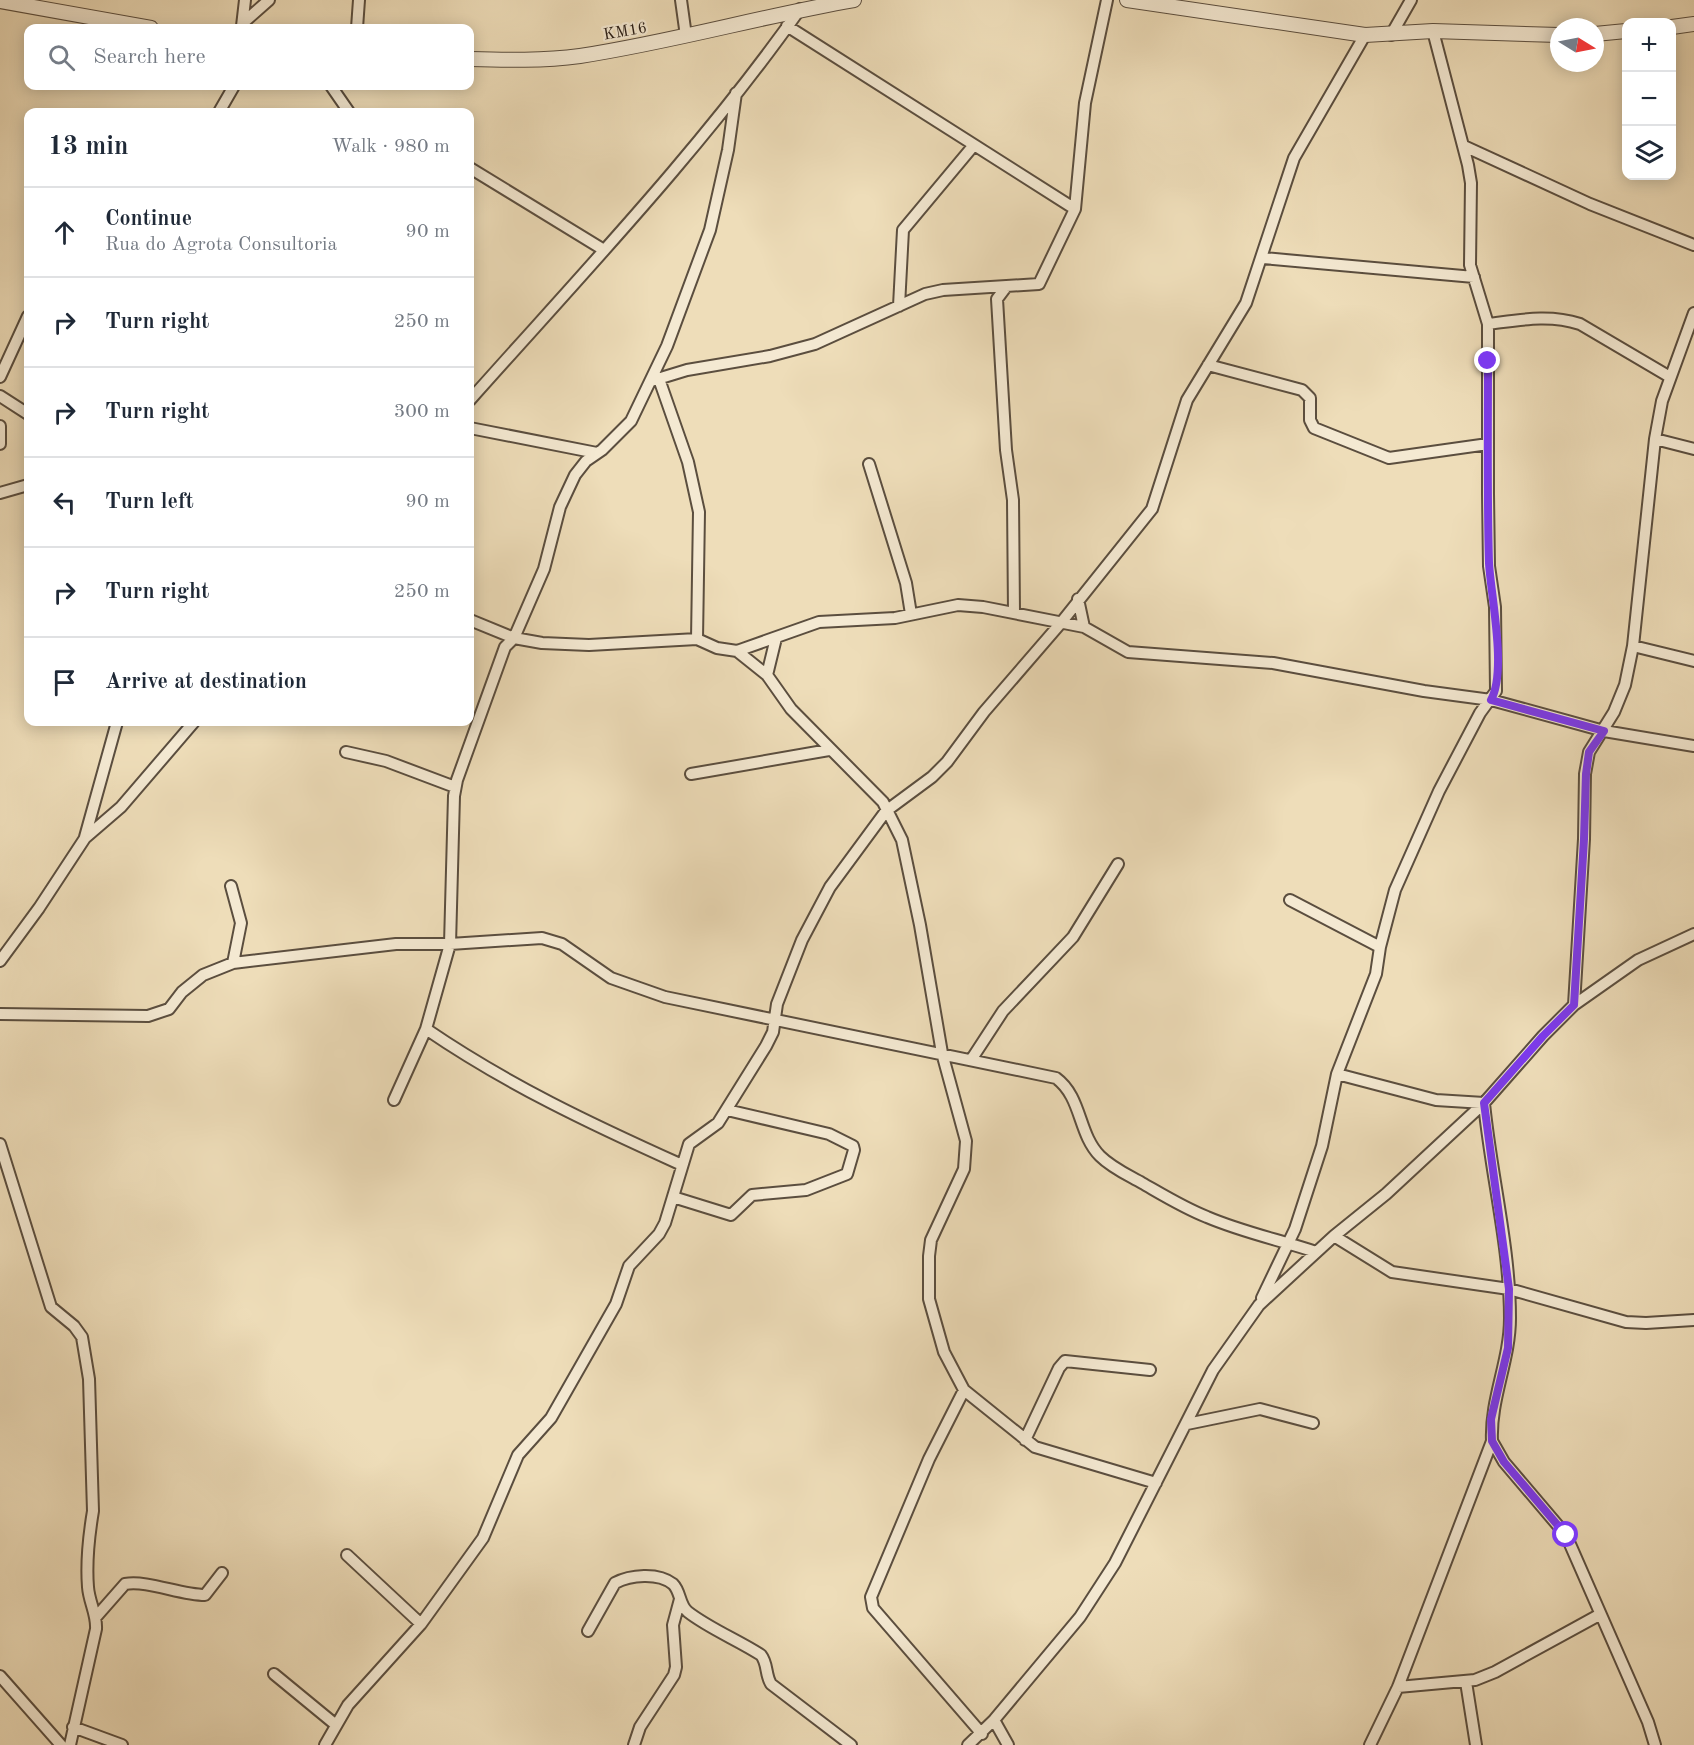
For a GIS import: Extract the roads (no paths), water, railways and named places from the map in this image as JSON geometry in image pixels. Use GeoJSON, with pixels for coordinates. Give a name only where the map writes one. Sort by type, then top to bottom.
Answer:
{"type":"FeatureCollection","features":[{"type":"Feature","properties":{"kind":"street"},"geometry":{"type":"LineString","coordinates":[[242,24],[245,0]]}},
{"type":"Feature","properties":{"kind":"street"},"geometry":{"type":"LineString","coordinates":[[244,24],[269,0]]}},
{"type":"Feature","properties":{"kind":"street"},"geometry":{"type":"LineString","coordinates":[[357,24],[359,0]]}},
{"type":"Feature","properties":{"kind":"street"},"geometry":{"type":"LineString","coordinates":[[681,0],[686,36]]}},
{"type":"Feature","properties":{"kind":"street","name":"KM16"},"geometry":{"type":"LineString","coordinates":[[474,59],[579,56],[686,36],[820,3],[854,0]]}},
{"type":"Feature","properties":{"kind":"street"},"geometry":{"type":"LineString","coordinates":[[655,380],[687,370],[770,356],[815,344],[899,306],[943,290],[1040,284],[1075,209],[1085,104],[1107,0]]}},
{"type":"Feature","properties":{"kind":"street"},"geometry":{"type":"LineString","coordinates":[[1391,35],[1411,0]]}},
{"type":"Feature","properties":{"kind":"street"},"geometry":{"type":"LineString","coordinates":[[0,1],[129,24]]}},
{"type":"Feature","properties":{"kind":"street"},"geometry":{"type":"LineString","coordinates":[[1135,1],[1365,35],[1433,31],[1550,35]]}},
{"type":"Feature","properties":{"kind":"street"},"geometry":{"type":"LineString","coordinates":[[474,396],[604,250],[736,93],[800,9]]}},
{"type":"Feature","properties":{"kind":"street"},"geometry":{"type":"LineString","coordinates":[[1676,26],[1694,24]]}},
{"type":"Feature","properties":{"kind":"street"},"geometry":{"type":"LineString","coordinates":[[787,26],[1075,209]]}},
{"type":"Feature","properties":{"kind":"street"},"geometry":{"type":"LineString","coordinates":[[968,1745],[982,1734],[1080,1617],[1115,1563],[1214,1370],[1259,1305],[1289,1243],[1322,1146],[1337,1074],[1376,974],[1380,947],[1395,890],[1439,790],[1480,713],[1496,691],[1495,607],[1489,566],[1488,324],[1469,255],[1471,183],[1464,146],[1433,31]]}},
{"type":"Feature","properties":{"kind":"street"},"geometry":{"type":"LineString","coordinates":[[1604,33],[1622,31]]}},
{"type":"Feature","properties":{"kind":"street"},"geometry":{"type":"LineString","coordinates":[[325,1745],[348,1706],[420,1624],[483,1538],[518,1455],[550,1418],[579,1371],[616,1304],[628,1266],[659,1234],[689,1144],[718,1123],[766,1046],[773,1032],[777,1004],[814,915],[830,886],[886,811],[932,777],[947,762],[984,712],[1060,624],[1152,509],[1181,415],[1208,365],[1239,318],[1263,258],[1294,158],[1365,35]]}},
{"type":"Feature","properties":{"kind":"street"},"geometry":{"type":"LineString","coordinates":[[221,108],[232,90]]}},
{"type":"Feature","properties":{"kind":"street"},"geometry":{"type":"LineString","coordinates":[[334,90],[346,108]]}},
{"type":"Feature","properties":{"kind":"street"},"geometry":{"type":"LineString","coordinates":[[394,1100],[426,1029],[450,944],[455,787],[505,647],[514,638],[548,556],[566,491],[580,468],[631,421],[655,380],[710,231],[728,150],[736,93]]}},
{"type":"Feature","properties":{"kind":"street"},"geometry":{"type":"LineString","coordinates":[[899,306],[903,230],[974,145]]}},
{"type":"Feature","properties":{"kind":"street"},"geometry":{"type":"LineString","coordinates":[[1464,146],[1590,204],[1694,244]]}},
{"type":"Feature","properties":{"kind":"street"},"geometry":{"type":"LineString","coordinates":[[474,170],[604,250]]}},
{"type":"Feature","properties":{"kind":"street"},"geometry":{"type":"LineString","coordinates":[[1263,258],[1474,277]]}},
{"type":"Feature","properties":{"kind":"street"},"geometry":{"type":"LineString","coordinates":[[1006,287],[998,299],[1006,450],[1013,500],[1014,612]]}},
{"type":"Feature","properties":{"kind":"street"},"geometry":{"type":"LineString","coordinates":[[985,288],[998,299]]}},
{"type":"Feature","properties":{"kind":"street"},"geometry":{"type":"LineString","coordinates":[[1574,1005],[1589,752],[1604,731],[1625,685],[1633,646],[1655,439],[1670,377],[1694,314]]}},
{"type":"Feature","properties":{"kind":"street"},"geometry":{"type":"LineString","coordinates":[[1488,324],[1538,317],[1569,320],[1580,324],[1670,377]]}},
{"type":"Feature","properties":{"kind":"street"},"geometry":{"type":"LineString","coordinates":[[0,377],[24,325]]}},
{"type":"Feature","properties":{"kind":"street"},"geometry":{"type":"LineString","coordinates":[[1208,365],[1302,390],[1310,398],[1310,420],[1314,428],[1376,454],[1397,458],[1488,444]]}},
{"type":"Feature","properties":{"kind":"street"},"geometry":{"type":"LineString","coordinates":[[655,380],[688,462],[699,512],[697,639]]}},
{"type":"Feature","properties":{"kind":"street"},"geometry":{"type":"LineString","coordinates":[[0,396],[24,411]]}},
{"type":"Feature","properties":{"kind":"street"},"geometry":{"type":"LineString","coordinates":[[0,426],[0,444]]}},
{"type":"Feature","properties":{"kind":"street"},"geometry":{"type":"LineString","coordinates":[[474,429],[597,453]]}},
{"type":"Feature","properties":{"kind":"street"},"geometry":{"type":"LineString","coordinates":[[1655,439],[1694,449]]}},
{"type":"Feature","properties":{"kind":"street"},"geometry":{"type":"LineString","coordinates":[[869,464],[906,583],[911,614]]}},
{"type":"Feature","properties":{"kind":"street"},"geometry":{"type":"LineString","coordinates":[[0,493],[24,485]]}},
{"type":"Feature","properties":{"kind":"street"},"geometry":{"type":"LineString","coordinates":[[1078,599],[1084,627]]}},
{"type":"Feature","properties":{"kind":"street"},"geometry":{"type":"LineString","coordinates":[[474,622],[514,638],[565,645],[697,639],[717,648],[737,651],[819,622],[895,618],[958,605],[1014,612],[1060,624],[1084,627],[1128,652],[1273,663],[1424,691],[1491,700],[1604,731],[1694,746]]}},
{"type":"Feature","properties":{"kind":"street"},"geometry":{"type":"LineString","coordinates":[[767,675],[776,638]]}},
{"type":"Feature","properties":{"kind":"street"},"geometry":{"type":"LineString","coordinates":[[1633,646],[1694,661]]}},
{"type":"Feature","properties":{"kind":"street"},"geometry":{"type":"LineString","coordinates":[[737,651],[767,675],[790,709],[883,802],[902,840],[920,925],[942,1053],[966,1141],[967,1155],[957,1188],[931,1240],[927,1280],[933,1317],[940,1341],[964,1390],[1025,1440],[1044,1452],[1156,1483]]}},
{"type":"Feature","properties":{"kind":"street"},"geometry":{"type":"LineString","coordinates":[[85,838],[116,726]]}},
{"type":"Feature","properties":{"kind":"street"},"geometry":{"type":"LineString","coordinates":[[0,961],[39,908],[85,838],[121,807],[191,726]]}},
{"type":"Feature","properties":{"kind":"street"},"geometry":{"type":"LineString","coordinates":[[691,774],[829,750]]}},
{"type":"Feature","properties":{"kind":"street"},"geometry":{"type":"LineString","coordinates":[[346,752],[386,761],[455,787]]}},
{"type":"Feature","properties":{"kind":"street"},"geometry":{"type":"LineString","coordinates":[[971,1060],[1003,1011],[1073,937],[1118,864]]}},
{"type":"Feature","properties":{"kind":"street"},"geometry":{"type":"LineString","coordinates":[[231,886],[241,923],[233,963]]}},
{"type":"Feature","properties":{"kind":"street"},"geometry":{"type":"LineString","coordinates":[[1290,900],[1380,947]]}},
{"type":"Feature","properties":{"kind":"street"},"geometry":{"type":"LineString","coordinates":[[1259,1305],[1334,1236],[1386,1194],[1484,1103],[1543,1036],[1574,1005],[1638,960],[1694,934]]}},
{"type":"Feature","properties":{"kind":"street"},"geometry":{"type":"LineString","coordinates":[[0,1014],[26,1012],[130,1017],[161,1014],[203,975],[233,963],[410,943],[450,944],[553,940],[575,951],[611,978],[665,997],[1056,1078],[1065,1084],[1073,1097],[1090,1141],[1098,1154],[1109,1163],[1175,1202],[1209,1218],[1316,1252]]}},
{"type":"Feature","properties":{"kind":"street"},"geometry":{"type":"LineString","coordinates":[[426,1029],[559,1109],[682,1165]]}},
{"type":"Feature","properties":{"kind":"street"},"geometry":{"type":"LineString","coordinates":[[1337,1074],[1436,1100],[1484,1103]]}},
{"type":"Feature","properties":{"kind":"street"},"geometry":{"type":"LineString","coordinates":[[1370,1745],[1398,1687],[1492,1441],[1491,1419],[1508,1348],[1509,1289],[1484,1103]]}},
{"type":"Feature","properties":{"kind":"street"},"geometry":{"type":"LineString","coordinates":[[673,1197],[731,1215],[752,1195],[812,1188],[847,1174],[850,1169],[853,1146],[836,1137],[727,1110]]}},
{"type":"Feature","properties":{"kind":"street"},"geometry":{"type":"LineString","coordinates":[[0,1144],[51,1307],[74,1326],[82,1337],[89,1379],[93,1511],[90,1529],[88,1589],[96,1617],[70,1745]]}},
{"type":"Feature","properties":{"kind":"street"},"geometry":{"type":"LineString","coordinates":[[1334,1236],[1392,1272],[1509,1289],[1626,1322],[1694,1320]]}},
{"type":"Feature","properties":{"kind":"street"},"geometry":{"type":"LineString","coordinates":[[1025,1440],[1059,1368],[1065,1361],[1150,1370]]}},
{"type":"Feature","properties":{"kind":"street"},"geometry":{"type":"LineString","coordinates":[[964,1390],[925,1469],[871,1597],[873,1608],[982,1734]]}},
{"type":"Feature","properties":{"kind":"street"},"geometry":{"type":"LineString","coordinates":[[1187,1424],[1260,1409],[1313,1423]]}},
{"type":"Feature","properties":{"kind":"street"},"geometry":{"type":"LineString","coordinates":[[1492,1441],[1504,1462],[1566,1535],[1599,1615],[1648,1722],[1655,1745]]}},
{"type":"Feature","properties":{"kind":"street"},"geometry":{"type":"LineString","coordinates":[[347,1555],[420,1624]]}},
{"type":"Feature","properties":{"kind":"street"},"geometry":{"type":"LineString","coordinates":[[96,1617],[125,1584],[136,1584],[190,1595],[205,1595],[222,1573]]}},
{"type":"Feature","properties":{"kind":"street"},"geometry":{"type":"LineString","coordinates":[[588,1631],[615,1583],[626,1577],[652,1576],[665,1580],[673,1584],[687,1612],[761,1655],[765,1660],[766,1673],[771,1684],[851,1745]]}},
{"type":"Feature","properties":{"kind":"street"},"geometry":{"type":"LineString","coordinates":[[634,1745],[640,1727],[674,1675],[674,1625],[680,1599]]}},
{"type":"Feature","properties":{"kind":"street"},"geometry":{"type":"LineString","coordinates":[[1398,1687],[1466,1682],[1495,1672],[1599,1615]]}},
{"type":"Feature","properties":{"kind":"street"},"geometry":{"type":"LineString","coordinates":[[274,1674],[336,1725]]}},
{"type":"Feature","properties":{"kind":"street"},"geometry":{"type":"LineString","coordinates":[[0,1676],[61,1745]]}},
{"type":"Feature","properties":{"kind":"street"},"geometry":{"type":"LineString","coordinates":[[1466,1682],[1476,1745]]}},
{"type":"Feature","properties":{"kind":"street"},"geometry":{"type":"LineString","coordinates":[[994,1720],[1008,1745]]}},
{"type":"Feature","properties":{"kind":"street"},"geometry":{"type":"LineString","coordinates":[[73,1727],[122,1745]]}}]}
